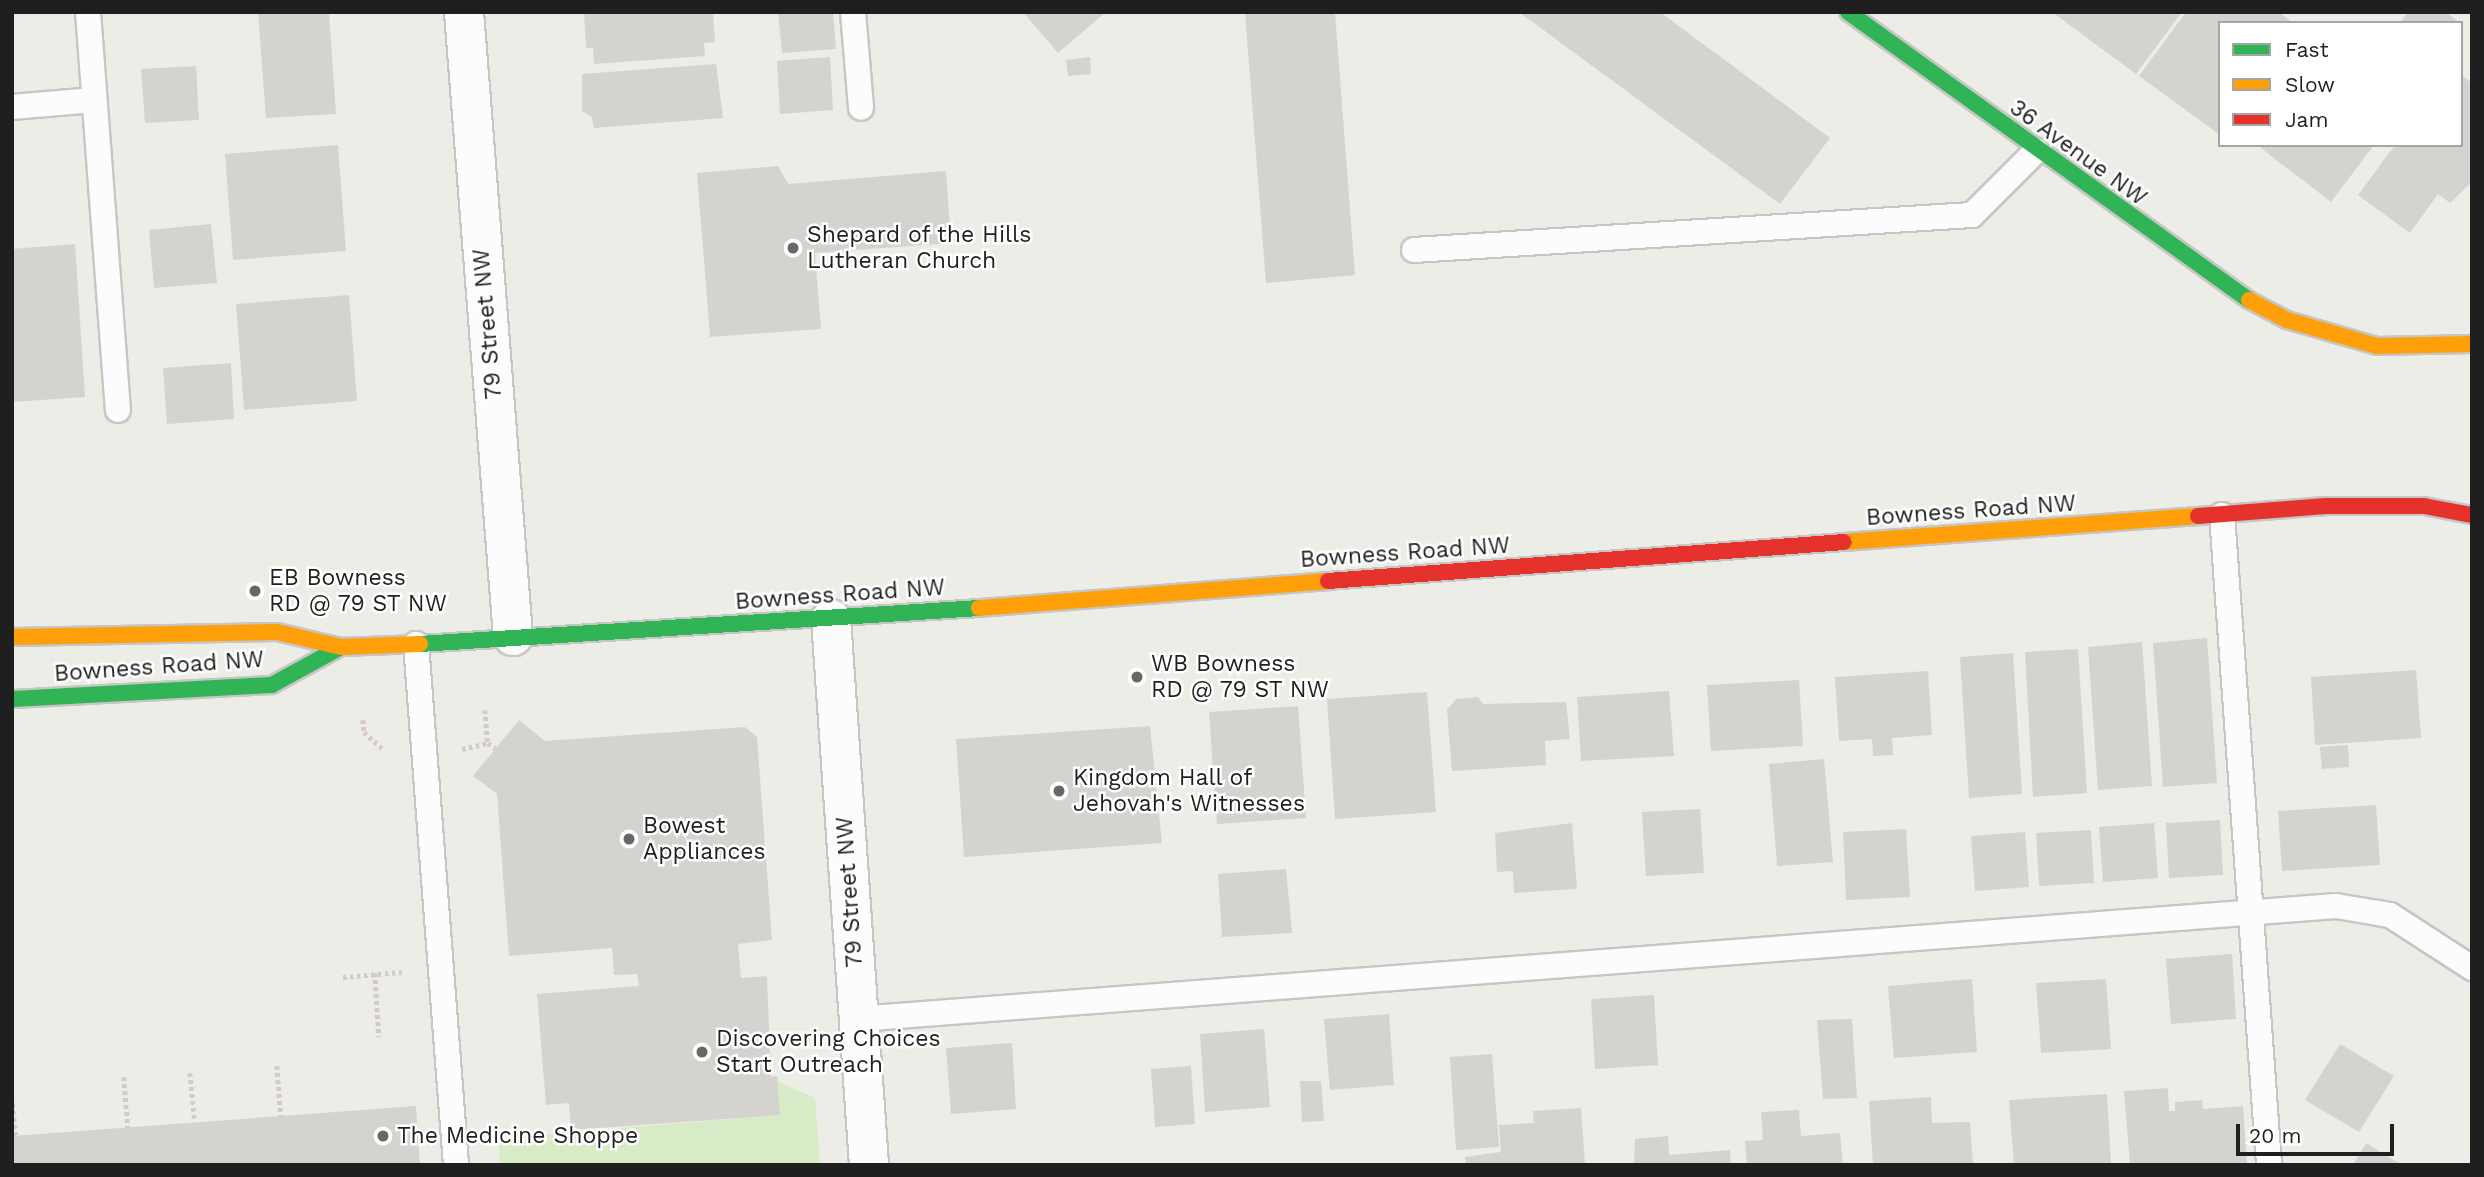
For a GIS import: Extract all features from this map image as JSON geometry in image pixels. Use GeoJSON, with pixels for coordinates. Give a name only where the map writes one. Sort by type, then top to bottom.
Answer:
{"type":"FeatureCollection","features":[{"type":"Feature","properties":{"kind":"street","name":"79 Street NW"},"geometry":{"type":"LineString","coordinates":[[464,12],[513,636]]}},
{"type":"Feature","properties":{"kind":"street","name":"36 Avenue NW"},"geometry":{"type":"LineString","coordinates":[[1848,12],[2221,286],[2287,320],[2378,346],[2472,344]]}},
{"type":"Feature","properties":{"kind":"street","name":"Bowness Road NW"},"geometry":{"type":"LineString","coordinates":[[12,636],[277,632],[341,648],[831,619],[2326,506],[2424,506],[2472,515]]}},
{"type":"Feature","properties":{"kind":"street","name":"79 Street NW"},"geometry":{"type":"LineString","coordinates":[[831,619],[869,1165]]}},
{"type":"Feature","properties":{"kind":"street","name":"Bowness Road NW"},"geometry":{"type":"LineString","coordinates":[[12,699],[272,685],[341,648]]}},
{"type":"Feature","properties":{"kind":"lane"},"geometry":{"type":"LineString","coordinates":[[88,12],[118,410]]}},
{"type":"Feature","properties":{"kind":"lane"},"geometry":{"type":"LineString","coordinates":[[853,12],[861,108]]}},
{"type":"Feature","properties":{"kind":"lane"},"geometry":{"type":"LineString","coordinates":[[12,107],[94,100]]}},
{"type":"Feature","properties":{"kind":"lane"},"geometry":{"type":"LineString","coordinates":[[1414,250],[1972,215],[2036,151]]}},
{"type":"Feature","properties":{"kind":"lane"},"geometry":{"type":"LineString","coordinates":[[2222,515],[2269,1165]]}},
{"type":"Feature","properties":{"kind":"lane"},"geometry":{"type":"LineString","coordinates":[[416,644],[456,1165]]}},
{"type":"Feature","properties":{"kind":"lane"},"geometry":{"type":"LineString","coordinates":[[859,1019],[2251,910],[2336,906],[2390,915],[2472,968]]}},
{"type":"Feature","properties":{"kind":"path"},"geometry":{"type":"LineString","coordinates":[[485,710],[488,743]]}},
{"type":"Feature","properties":{"kind":"path"},"geometry":{"type":"LineString","coordinates":[[363,720],[364,732],[394,753]]}},
{"type":"Feature","properties":{"kind":"path"},"geometry":{"type":"LineString","coordinates":[[460,749],[488,743],[495,748]]}},
{"type":"Feature","properties":{"kind":"path"},"geometry":{"type":"LineString","coordinates":[[343,976],[409,971]]}},
{"type":"Feature","properties":{"kind":"path"},"geometry":{"type":"LineString","coordinates":[[375,973],[379,1037]]}},
{"type":"Feature","properties":{"kind":"path"},"geometry":{"type":"LineString","coordinates":[[277,1066],[281,1115]]}},
{"type":"Feature","properties":{"kind":"path"},"geometry":{"type":"LineString","coordinates":[[190,1073],[195,1122]]}},
{"type":"Feature","properties":{"kind":"path"},"geometry":{"type":"LineString","coordinates":[[124,1077],[128,1128]]}},
{"type":"Feature","properties":{"kind":"path"},"geometry":{"type":"LineString","coordinates":[[12,1097],[16,1136]]}},
{"type":"Feature","properties":{"kind":"green space"},"geometry":{"type":"Polygon","coordinates":[[[777,1081],[815,1098],[820,1165],[500,1165],[498,1138],[779,1115],[777,1081]]]}},
{"type":"Feature","properties":{"kind":"building"},"geometry":{"type":"Polygon","coordinates":[[[258,12],[329,12],[336,114],[266,118],[258,12]]]}},
{"type":"Feature","properties":{"kind":"building"},"geometry":{"type":"Polygon","coordinates":[[[713,12],[715,42],[704,43],[705,56],[594,64],[593,48],[586,48],[584,13],[713,12]]]}},
{"type":"Feature","properties":{"kind":"building"},"geometry":{"type":"Polygon","coordinates":[[[778,12],[833,12],[836,49],[782,53],[778,12]]]}},
{"type":"Feature","properties":{"kind":"building"},"geometry":{"type":"Polygon","coordinates":[[[1023,12],[1106,12],[1058,53],[1023,12]]]}},
{"type":"Feature","properties":{"kind":"building"},"geometry":{"type":"Polygon","coordinates":[[[1245,12],[1335,12],[1355,275],[1266,283],[1245,12]]]}},
{"type":"Feature","properties":{"kind":"building"},"geometry":{"type":"Polygon","coordinates":[[[1519,12],[1660,12],[1830,138],[1780,204],[1519,12]]]}},
{"type":"Feature","properties":{"kind":"building"},"geometry":{"type":"Polygon","coordinates":[[[2052,12],[2182,12],[2136,74],[2052,12]]]}},
{"type":"Feature","properties":{"kind":"building"},"geometry":{"type":"Polygon","coordinates":[[[2186,12],[2279,12],[2290,21],[2218,21],[2218,134],[2139,76],[2186,12]]]}},
{"type":"Feature","properties":{"kind":"building"},"geometry":{"type":"Polygon","coordinates":[[[2408,12],[2446,12],[2457,21],[2401,21],[2408,12]]]}},
{"type":"Feature","properties":{"kind":"building"},"geometry":{"type":"Polygon","coordinates":[[[830,57],[833,110],[780,114],[777,61],[830,57]]]}},
{"type":"Feature","properties":{"kind":"building"},"geometry":{"type":"Polygon","coordinates":[[[1090,57],[1091,74],[1068,76],[1066,60],[1090,57]]]}},
{"type":"Feature","properties":{"kind":"building"},"geometry":{"type":"Polygon","coordinates":[[[716,64],[723,118],[594,128],[592,117],[582,111],[582,74],[716,64]]]}},
{"type":"Feature","properties":{"kind":"building"},"geometry":{"type":"Polygon","coordinates":[[[196,66],[199,120],[145,123],[141,69],[196,66]]]}},
{"type":"Feature","properties":{"kind":"building"},"geometry":{"type":"Polygon","coordinates":[[[2463,76],[2472,83],[2472,182],[2450,203],[2438,194],[2410,233],[2358,195],[2394,147],[2463,147],[2463,76]]]}},
{"type":"Feature","properties":{"kind":"building"},"geometry":{"type":"Polygon","coordinates":[[[338,145],[346,251],[233,260],[225,154],[338,145]]]}},
{"type":"Feature","properties":{"kind":"building"},"geometry":{"type":"Polygon","coordinates":[[[2260,147],[2372,147],[2331,202],[2260,147]]]}},
{"type":"Feature","properties":{"kind":"building","name":"Shepard of the Hills Lutheran Church"},"geometry":{"type":"Polygon","coordinates":[[[778,166],[788,184],[946,171],[951,243],[815,253],[821,329],[710,337],[697,173],[778,166]]]}},
{"type":"Feature","properties":{"kind":"building"},"geometry":{"type":"Polygon","coordinates":[[[211,224],[217,283],[154,288],[149,230],[211,224]]]}},
{"type":"Feature","properties":{"kind":"building"},"geometry":{"type":"Polygon","coordinates":[[[75,244],[85,397],[12,402],[12,249],[75,244]]]}},
{"type":"Feature","properties":{"kind":"building"},"geometry":{"type":"Polygon","coordinates":[[[349,295],[357,401],[244,410],[236,304],[349,295]]]}},
{"type":"Feature","properties":{"kind":"building"},"geometry":{"type":"Polygon","coordinates":[[[231,363],[234,419],[167,424],[163,368],[231,363]]]}},
{"type":"Feature","properties":{"kind":"building"},"geometry":{"type":"Polygon","coordinates":[[[2207,638],[2217,783],[2163,787],[2153,643],[2207,638]]]}},
{"type":"Feature","properties":{"kind":"building"},"geometry":{"type":"Polygon","coordinates":[[[2142,642],[2152,786],[2098,790],[2088,647],[2142,642]]]}},
{"type":"Feature","properties":{"kind":"building"},"geometry":{"type":"Polygon","coordinates":[[[2078,649],[2087,793],[2033,797],[2025,652],[2078,649]]]}},
{"type":"Feature","properties":{"kind":"building"},"geometry":{"type":"Polygon","coordinates":[[[2013,653],[2022,794],[1969,798],[1960,657],[2013,653]]]}},
{"type":"Feature","properties":{"kind":"building"},"geometry":{"type":"Polygon","coordinates":[[[2416,670],[2421,738],[2315,745],[2311,677],[2416,670]]]}},
{"type":"Feature","properties":{"kind":"building"},"geometry":{"type":"Polygon","coordinates":[[[1928,671],[1932,735],[1892,738],[1893,755],[1873,756],[1872,739],[1839,741],[1835,677],[1928,671]]]}},
{"type":"Feature","properties":{"kind":"building"},"geometry":{"type":"Polygon","coordinates":[[[1799,680],[1803,746],[1711,751],[1707,685],[1799,680]]]}},
{"type":"Feature","properties":{"kind":"building"},"geometry":{"type":"Polygon","coordinates":[[[1669,691],[1674,756],[1581,761],[1577,697],[1669,691]]]}},
{"type":"Feature","properties":{"kind":"building"},"geometry":{"type":"Polygon","coordinates":[[[1427,692],[1436,812],[1335,819],[1327,699],[1427,692]]]}},
{"type":"Feature","properties":{"kind":"building"},"geometry":{"type":"Polygon","coordinates":[[[1478,697],[1483,704],[1566,702],[1570,739],[1545,741],[1546,765],[1452,771],[1447,710],[1456,699],[1478,697]]]}},
{"type":"Feature","properties":{"kind":"building"},"geometry":{"type":"Polygon","coordinates":[[[1298,706],[1306,818],[1217,824],[1209,712],[1298,706]]]}},
{"type":"Feature","properties":{"kind":"building"},"geometry":{"type":"Polygon","coordinates":[[[519,720],[545,741],[745,727],[757,737],[772,940],[738,944],[741,978],[767,976],[771,1077],[777,1076],[780,1115],[571,1130],[569,1103],[546,1105],[537,994],[639,986],[637,974],[614,975],[612,948],[509,956],[497,794],[473,776],[519,720]]]}},
{"type":"Feature","properties":{"kind":"building","name":"Kingdom Hall of Jehovah's Witnesses"},"geometry":{"type":"Polygon","coordinates":[[[1150,726],[1162,843],[964,857],[956,739],[1150,726]]]}},
{"type":"Feature","properties":{"kind":"building"},"geometry":{"type":"Polygon","coordinates":[[[2348,745],[2349,767],[2322,769],[2320,747],[2348,745]]]}},
{"type":"Feature","properties":{"kind":"building"},"geometry":{"type":"Polygon","coordinates":[[[1824,759],[1833,862],[1777,866],[1769,764],[1824,759]]]}},
{"type":"Feature","properties":{"kind":"building"},"geometry":{"type":"Polygon","coordinates":[[[2376,805],[2380,865],[2282,871],[2278,811],[2376,805]]]}},
{"type":"Feature","properties":{"kind":"building"},"geometry":{"type":"Polygon","coordinates":[[[1700,809],[1704,873],[1646,876],[1642,812],[1700,809]]]}},
{"type":"Feature","properties":{"kind":"building"},"geometry":{"type":"Polygon","coordinates":[[[2220,820],[2223,875],[2169,878],[2166,823],[2220,820]]]}},
{"type":"Feature","properties":{"kind":"building"},"geometry":{"type":"Polygon","coordinates":[[[1572,823],[1577,889],[1514,893],[1513,871],[1497,872],[1495,833],[1572,823]]]}},
{"type":"Feature","properties":{"kind":"building"},"geometry":{"type":"Polygon","coordinates":[[[2154,823],[2158,878],[2103,882],[2099,827],[2154,823]]]}},
{"type":"Feature","properties":{"kind":"building"},"geometry":{"type":"Polygon","coordinates":[[[1906,829],[1910,897],[1846,900],[1843,832],[1906,829]]]}},
{"type":"Feature","properties":{"kind":"building"},"geometry":{"type":"Polygon","coordinates":[[[2091,830],[2094,883],[2039,886],[2036,833],[2091,830]]]}},
{"type":"Feature","properties":{"kind":"building"},"geometry":{"type":"Polygon","coordinates":[[[2025,832],[2029,887],[1975,891],[1971,836],[2025,832]]]}},
{"type":"Feature","properties":{"kind":"building"},"geometry":{"type":"Polygon","coordinates":[[[1286,869],[1292,933],[1222,937],[1218,874],[1286,869]]]}},
{"type":"Feature","properties":{"kind":"building"},"geometry":{"type":"Polygon","coordinates":[[[2232,954],[2236,1019],[2171,1024],[2166,959],[2232,954]]]}},
{"type":"Feature","properties":{"kind":"building"},"geometry":{"type":"Polygon","coordinates":[[[1972,979],[1977,1052],[1894,1058],[1888,986],[1972,979]]]}},
{"type":"Feature","properties":{"kind":"building"},"geometry":{"type":"Polygon","coordinates":[[[2106,979],[2111,1049],[2041,1053],[2036,983],[2106,979]]]}},
{"type":"Feature","properties":{"kind":"building"},"geometry":{"type":"Polygon","coordinates":[[[1654,995],[1658,1065],[1595,1069],[1591,999],[1654,995]]]}},
{"type":"Feature","properties":{"kind":"building"},"geometry":{"type":"Polygon","coordinates":[[[1389,1014],[1394,1085],[1330,1090],[1324,1019],[1389,1014]]]}},
{"type":"Feature","properties":{"kind":"building"},"geometry":{"type":"Polygon","coordinates":[[[1852,1019],[1857,1098],[1823,1099],[1817,1020],[1852,1019]]]}},
{"type":"Feature","properties":{"kind":"building"},"geometry":{"type":"Polygon","coordinates":[[[1264,1029],[1270,1107],[1205,1112],[1200,1034],[1264,1029]]]}},
{"type":"Feature","properties":{"kind":"building"},"geometry":{"type":"Polygon","coordinates":[[[1012,1043],[1016,1109],[951,1114],[946,1048],[1012,1043]]]}},
{"type":"Feature","properties":{"kind":"building"},"geometry":{"type":"Polygon","coordinates":[[[2340,1044],[2394,1076],[2359,1132],[2305,1100],[2340,1044]]]}},
{"type":"Feature","properties":{"kind":"building"},"geometry":{"type":"Polygon","coordinates":[[[1492,1054],[1499,1147],[1456,1150],[1450,1057],[1492,1054]]]}},
{"type":"Feature","properties":{"kind":"building"},"geometry":{"type":"Polygon","coordinates":[[[1191,1066],[1195,1124],[1155,1127],[1151,1069],[1191,1066]]]}},
{"type":"Feature","properties":{"kind":"building"},"geometry":{"type":"Polygon","coordinates":[[[1300,1081],[1321,1081],[1324,1121],[1302,1122],[1300,1081]]]}},
{"type":"Feature","properties":{"kind":"building"},"geometry":{"type":"Polygon","coordinates":[[[2168,1088],[2169,1111],[2175,1111],[2175,1102],[2202,1100],[2203,1109],[2243,1106],[2247,1165],[2130,1165],[2124,1091],[2168,1088]]]}},
{"type":"Feature","properties":{"kind":"building"},"geometry":{"type":"Polygon","coordinates":[[[2107,1094],[2111,1165],[2014,1165],[2009,1100],[2107,1094]]]}},
{"type":"Feature","properties":{"kind":"building"},"geometry":{"type":"Polygon","coordinates":[[[1931,1097],[1932,1123],[1970,1122],[1973,1165],[1873,1165],[1869,1101],[1931,1097]]]}},
{"type":"Feature","properties":{"kind":"building"},"geometry":{"type":"Polygon","coordinates":[[[416,1106],[420,1165],[12,1165],[12,1136],[416,1106]]]}},
{"type":"Feature","properties":{"kind":"building"},"geometry":{"type":"Polygon","coordinates":[[[1581,1108],[1585,1165],[1466,1165],[1465,1157],[1501,1152],[1499,1125],[1534,1123],[1533,1111],[1581,1108]]]}},
{"type":"Feature","properties":{"kind":"building"},"geometry":{"type":"Polygon","coordinates":[[[1799,1110],[1801,1136],[1840,1133],[1843,1165],[1747,1165],[1745,1141],[1763,1140],[1761,1112],[1799,1110]]]}},
{"type":"Feature","properties":{"kind":"building"},"geometry":{"type":"Polygon","coordinates":[[[1668,1136],[1669,1155],[1730,1150],[1731,1165],[1634,1165],[1635,1139],[1668,1136]]]}},
{"type":"Feature","properties":{"kind":"building"},"geometry":{"type":"Polygon","coordinates":[[[2366,1143],[2402,1165],[2353,1165],[2366,1143]]]}},
{"type":"Feature","properties":{"kind":"traffic: fast"},"geometry":{"type":"LineString","coordinates":[[1848,12],[2249,300]]}},
{"type":"Feature","properties":{"kind":"traffic: fast"},"geometry":{"type":"LineString","coordinates":[[420,644],[979,608]]}},
{"type":"Feature","properties":{"kind":"traffic: fast"},"geometry":{"type":"LineString","coordinates":[[12,699],[272,685],[341,647]]}},
{"type":"Feature","properties":{"kind":"traffic: slow"},"geometry":{"type":"LineString","coordinates":[[2249,300],[2287,320],[2377,346],[2472,344]]}},
{"type":"Feature","properties":{"kind":"traffic: slow"},"geometry":{"type":"LineString","coordinates":[[1844,542],[2198,516]]}},
{"type":"Feature","properties":{"kind":"traffic: slow"},"geometry":{"type":"LineString","coordinates":[[979,608],[1328,581]]}},
{"type":"Feature","properties":{"kind":"traffic: slow"},"geometry":{"type":"LineString","coordinates":[[12,637],[277,632],[341,647],[420,644]]}},
{"type":"Feature","properties":{"kind":"traffic: jam"},"geometry":{"type":"LineString","coordinates":[[2198,516],[2326,506],[2424,506],[2472,515]]}},
{"type":"Feature","properties":{"kind":"traffic: jam"},"geometry":{"type":"LineString","coordinates":[[1328,581],[1844,542]]}},
{"type":"Feature","properties":{"kind":"place","name":"Shepard of the Hills Lutheran Church"},"geometry":{"type":"Point","coordinates":[793,248]}},
{"type":"Feature","properties":{"kind":"place","name":"EB Bowness RD @ 79 ST NW"},"geometry":{"type":"Point","coordinates":[255,591]}},
{"type":"Feature","properties":{"kind":"place","name":"WB Bowness RD @ 79 ST NW"},"geometry":{"type":"Point","coordinates":[1137,677]}},
{"type":"Feature","properties":{"kind":"place","name":"Kingdom Hall of Jehovah's Witnesses"},"geometry":{"type":"Point","coordinates":[1059,791]}},
{"type":"Feature","properties":{"kind":"place","name":"Bowest Appliances"},"geometry":{"type":"Point","coordinates":[629,839]}},
{"type":"Feature","properties":{"kind":"place","name":"Discovering Choices Start Outreach"},"geometry":{"type":"Point","coordinates":[702,1052]}},
{"type":"Feature","properties":{"kind":"place","name":"The Medicine Shoppe"},"geometry":{"type":"Point","coordinates":[383,1136]}}]}
